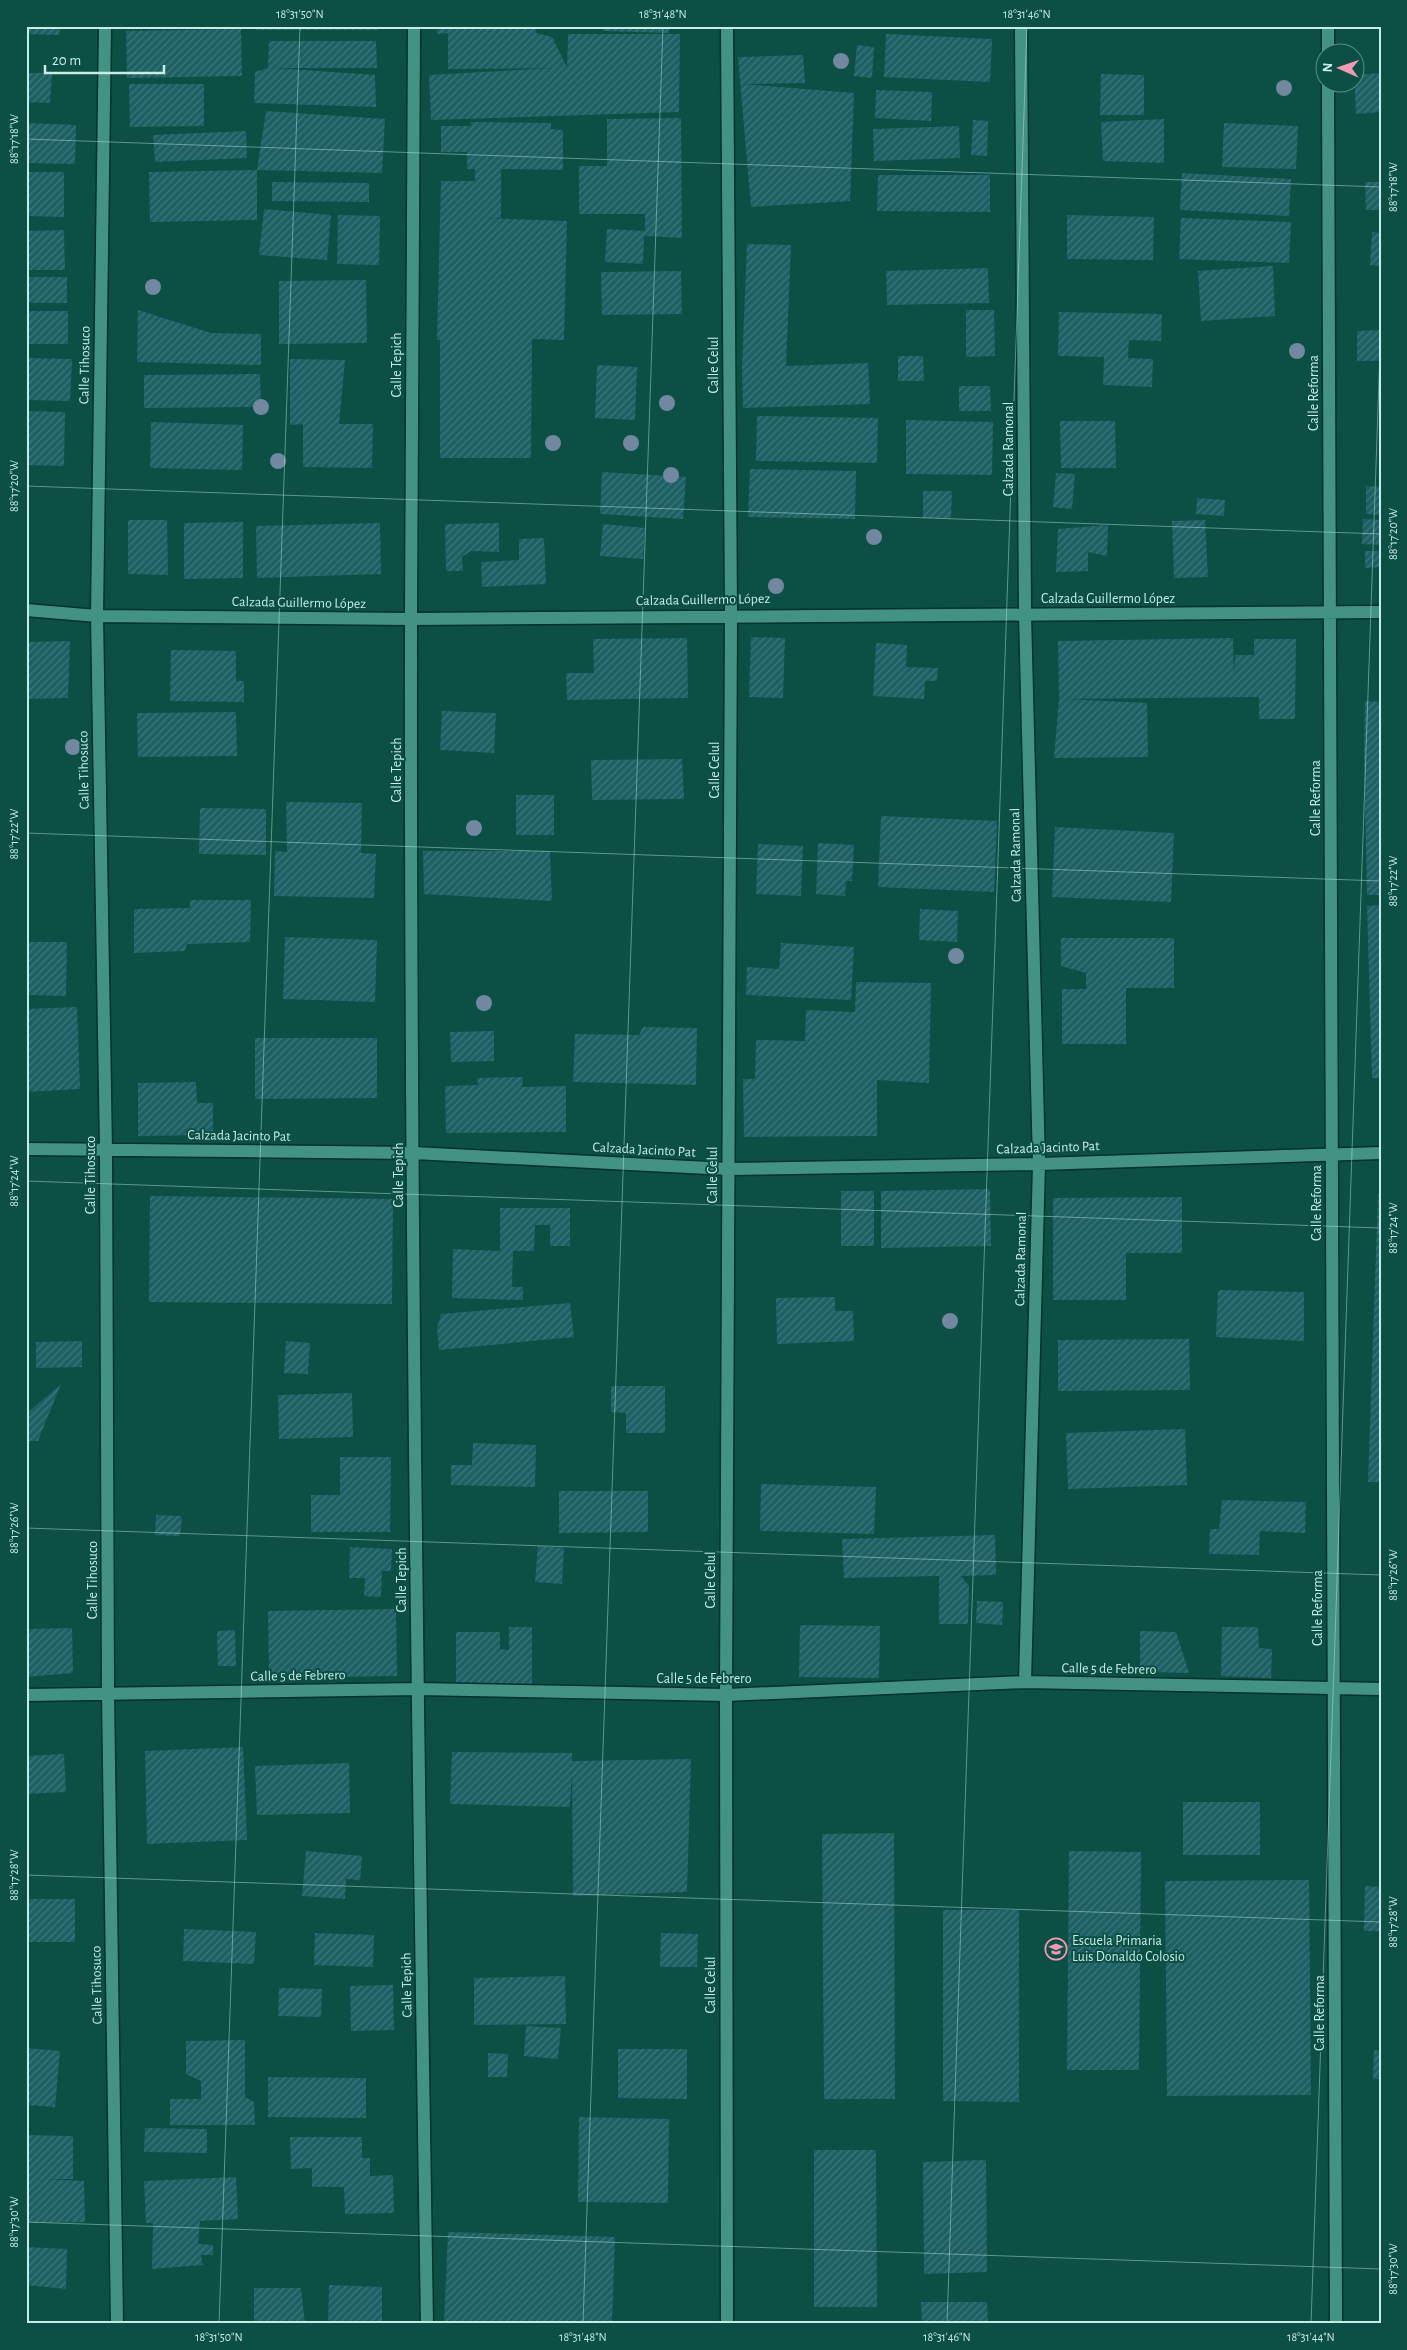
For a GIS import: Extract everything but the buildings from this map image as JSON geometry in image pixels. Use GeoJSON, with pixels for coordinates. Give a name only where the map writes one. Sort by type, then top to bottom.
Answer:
{"type":"FeatureCollection","features":[{"type":"Feature","properties":{"kind":"street","name":"Calle Tihosuco"},"geometry":{"type":"LineString","coordinates":[[105,26],[97,616],[106,1150],[108,1693],[117,2324]]}},
{"type":"Feature","properties":{"kind":"street","name":"Calle Tepich"},"geometry":{"type":"LineString","coordinates":[[414,26],[411,619],[414,1153],[418,1689],[427,2324]]}},
{"type":"Feature","properties":{"kind":"street","name":"Calle Celul"},"geometry":{"type":"LineString","coordinates":[[727,26],[731,615],[726,1695],[727,2324]]}},
{"type":"Feature","properties":{"kind":"street","name":"Calzada Ramonal"},"geometry":{"type":"LineString","coordinates":[[1021,26],[1025,614],[1039,1164],[1025,1682]]}},
{"type":"Feature","properties":{"kind":"street"},"geometry":{"type":"LineString","coordinates":[[1328,26],[1328,42]]}},
{"type":"Feature","properties":{"kind":"street","name":"Calle Reforma"},"geometry":{"type":"LineString","coordinates":[[1328,92],[1336,2324]]}},
{"type":"Feature","properties":{"kind":"street","name":"Calzada Guillermo López"},"geometry":{"type":"LineString","coordinates":[[26,610],[97,616],[411,619],[731,615],[1381,612]]}},
{"type":"Feature","properties":{"kind":"street","name":"Calzada Jacinto Pat"},"geometry":{"type":"LineString","coordinates":[[26,1149],[414,1153],[728,1169],[1039,1164],[1381,1153]]}},
{"type":"Feature","properties":{"kind":"street","name":"Calle 5 de Febrero"},"geometry":{"type":"LineString","coordinates":[[26,1695],[418,1689],[726,1695],[1025,1682],[1381,1689]]}},
{"type":"Feature","properties":{"kind":"place","name":"Escuela Primaria Luis Donaldo Colosio"},"geometry":{"type":"Point","coordinates":[1056,1949]}}]}
